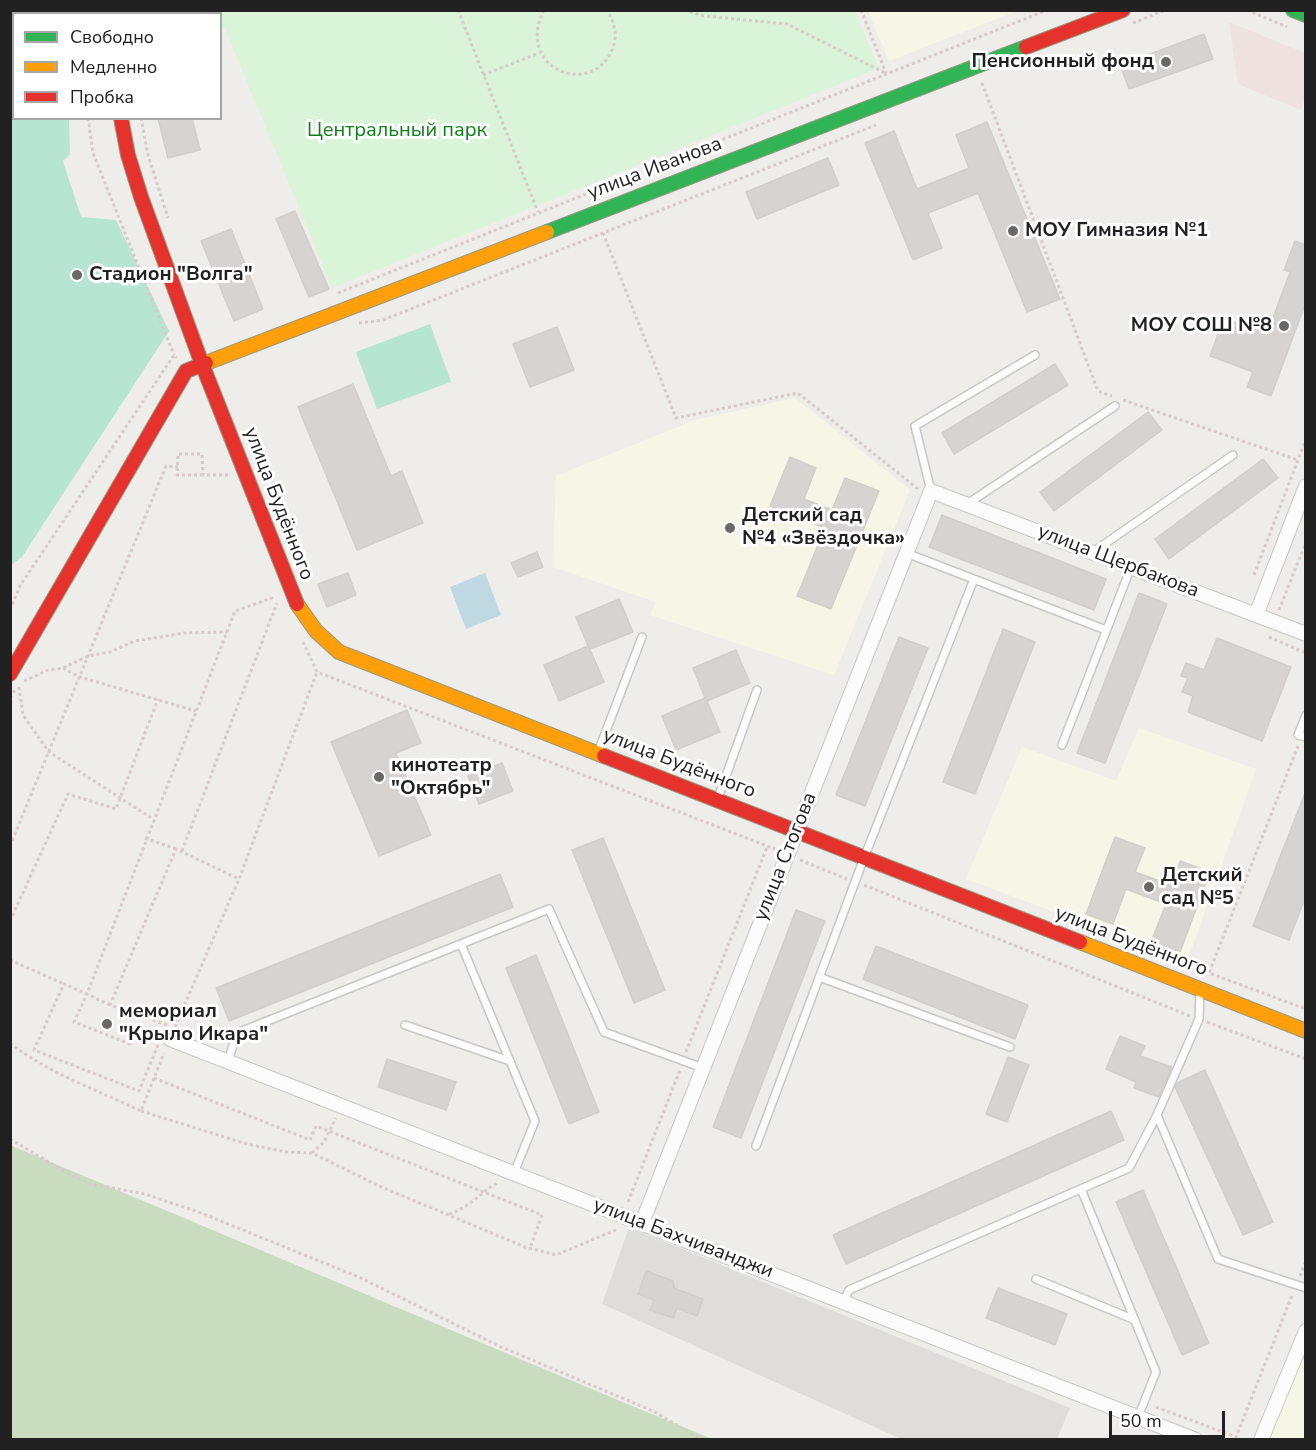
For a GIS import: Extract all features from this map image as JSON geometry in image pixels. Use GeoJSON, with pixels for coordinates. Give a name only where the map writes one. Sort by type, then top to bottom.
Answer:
{"type":"FeatureCollection","features":[{"type":"Feature","properties":{"kind":"street","name":"улица Иванова"},"geometry":{"type":"LineString","coordinates":[[186,371],[1123,10]]}},
{"type":"Feature","properties":{"kind":"street"},"geometry":{"type":"LineString","coordinates":[[1293,10],[1305,15]]}},
{"type":"Feature","properties":{"kind":"street","name":"улица Будённого"},"geometry":{"type":"LineString","coordinates":[[121,120],[128,155],[141,197],[202,364],[290,590],[301,613],[319,636],[339,652],[1305,1031]]}},
{"type":"Feature","properties":{"kind":"street"},"geometry":{"type":"LineString","coordinates":[[10,674],[186,371]]}},
{"type":"Feature","properties":{"kind":"street"},"geometry":{"type":"LineString","coordinates":[[1256,615],[1305,486]]}},
{"type":"Feature","properties":{"kind":"street","name":"улица Щербакова"},"geometry":{"type":"LineString","coordinates":[[929,494],[967,504],[1305,634]]}},
{"type":"Feature","properties":{"kind":"street","name":"улица Стогова"},"geometry":{"type":"LineString","coordinates":[[639,1222],[703,1068],[929,494]]}},
{"type":"Feature","properties":{"kind":"street","name":"улица Бахчиванджи"},"geometry":{"type":"LineString","coordinates":[[169,1034],[228,1061],[1196,1440]]}},
{"type":"Feature","properties":{"kind":"street"},"geometry":{"type":"LineString","coordinates":[[1261,1440],[1305,1331]]}},
{"type":"Feature","properties":{"kind":"lane"},"geometry":{"type":"LineString","coordinates":[[929,494],[915,426],[1035,355]]}},
{"type":"Feature","properties":{"kind":"lane"},"geometry":{"type":"LineString","coordinates":[[967,504],[1115,406]]}},
{"type":"Feature","properties":{"kind":"lane"},"geometry":{"type":"LineString","coordinates":[[1093,552],[1233,455]]}},
{"type":"Feature","properties":{"kind":"lane"},"geometry":{"type":"LineString","coordinates":[[906,553],[1106,630]]}},
{"type":"Feature","properties":{"kind":"lane"},"geometry":{"type":"LineString","coordinates":[[1062,745],[1131,567]]}},
{"type":"Feature","properties":{"kind":"lane"},"geometry":{"type":"LineString","coordinates":[[756,1146],[864,858],[974,579]]}},
{"type":"Feature","properties":{"kind":"lane"},"geometry":{"type":"LineString","coordinates":[[597,753],[642,637]]}},
{"type":"Feature","properties":{"kind":"lane"},"geometry":{"type":"LineString","coordinates":[[718,800],[757,690]]}},
{"type":"Feature","properties":{"kind":"lane"},"geometry":{"type":"LineString","coordinates":[[1304,737],[1298,735],[1305,715]]}},
{"type":"Feature","properties":{"kind":"lane"},"geometry":{"type":"LineString","coordinates":[[228,1061],[237,1034],[549,909],[604,1032],[703,1068]]}},
{"type":"Feature","properties":{"kind":"lane"},"geometry":{"type":"LineString","coordinates":[[461,944],[535,1122],[514,1173]]}},
{"type":"Feature","properties":{"kind":"lane"},"geometry":{"type":"LineString","coordinates":[[819,977],[1010,1047]]}},
{"type":"Feature","properties":{"kind":"lane"},"geometry":{"type":"LineString","coordinates":[[844,1301],[849,1290],[1129,1168],[1157,1115],[1199,1019],[1200,989]]}},
{"type":"Feature","properties":{"kind":"lane"},"geometry":{"type":"LineString","coordinates":[[405,1025],[510,1061]]}},
{"type":"Feature","properties":{"kind":"lane"},"geometry":{"type":"LineString","coordinates":[[1157,1115],[1218,1259],[1305,1288]]}},
{"type":"Feature","properties":{"kind":"lane"},"geometry":{"type":"LineString","coordinates":[[1081,1189],[1156,1372],[1138,1417]]}},
{"type":"Feature","properties":{"kind":"lane"},"geometry":{"type":"LineString","coordinates":[[1036,1279],[1135,1320]]}},
{"type":"Feature","properties":{"kind":"path"},"geometry":{"type":"LineString","coordinates":[[458,10],[538,213]]}},
{"type":"Feature","properties":{"kind":"path"},"geometry":{"type":"LineString","coordinates":[[544,10],[535,33],[539,53],[551,67],[570,74],[592,71],[608,58],[615,42],[614,24],[607,10]]}},
{"type":"Feature","properties":{"kind":"path"},"geometry":{"type":"LineString","coordinates":[[684,10],[704,16],[787,24],[886,74]]}},
{"type":"Feature","properties":{"kind":"path"},"geometry":{"type":"LineString","coordinates":[[861,10],[886,74]]}},
{"type":"Feature","properties":{"kind":"path"},"geometry":{"type":"LineString","coordinates":[[332,295],[1047,10]]}},
{"type":"Feature","properties":{"kind":"path"},"geometry":{"type":"LineString","coordinates":[[1247,10],[1296,30]]}},
{"type":"Feature","properties":{"kind":"path"},"geometry":{"type":"LineString","coordinates":[[483,75],[539,53]]}},
{"type":"Feature","properties":{"kind":"path"},"geometry":{"type":"LineString","coordinates":[[982,83],[1098,391],[1298,460]]}},
{"type":"Feature","properties":{"kind":"path"},"geometry":{"type":"LineString","coordinates":[[88,120],[93,153],[174,355],[186,371]]}},
{"type":"Feature","properties":{"kind":"path"},"geometry":{"type":"LineString","coordinates":[[141,120],[148,155],[169,222]]}},
{"type":"Feature","properties":{"kind":"path"},"geometry":{"type":"LineString","coordinates":[[603,232],[676,418],[798,393],[929,494]]}},
{"type":"Feature","properties":{"kind":"path"},"geometry":{"type":"LineString","coordinates":[[10,610],[20,586],[174,355]]}},
{"type":"Feature","properties":{"kind":"path"},"geometry":{"type":"LineString","coordinates":[[1253,577],[1305,439]]}},
{"type":"Feature","properties":{"kind":"path"},"geometry":{"type":"LineString","coordinates":[[203,475],[202,454],[178,454],[177,475],[203,475],[230,475]]}},
{"type":"Feature","properties":{"kind":"path"},"geometry":{"type":"LineString","coordinates":[[10,846],[166,466],[178,467]]}},
{"type":"Feature","properties":{"kind":"path"},"geometry":{"type":"LineString","coordinates":[[1275,622],[1305,542]]}},
{"type":"Feature","properties":{"kind":"path"},"geometry":{"type":"LineString","coordinates":[[169,1034],[137,1026],[130,1044],[74,1022],[87,994],[145,838],[235,611],[280,595],[182,851]]}},
{"type":"Feature","properties":{"kind":"path"},"geometry":{"type":"LineString","coordinates":[[153,819],[49,752],[23,715],[18,684],[48,670],[63,668],[88,656],[110,652],[135,641],[184,633],[227,632]]}},
{"type":"Feature","properties":{"kind":"path"},"geometry":{"type":"LineString","coordinates":[[1266,635],[1305,653]]}},
{"type":"Feature","properties":{"kind":"path"},"geometry":{"type":"LineString","coordinates":[[63,668],[80,677],[196,711]]}},
{"type":"Feature","properties":{"kind":"path"},"geometry":{"type":"LineString","coordinates":[[64,984],[34,1050],[139,1091],[169,1034],[239,879],[317,672]]}},
{"type":"Feature","properties":{"kind":"path"},"geometry":{"type":"LineString","coordinates":[[10,921],[68,794],[116,809],[158,699]]}},
{"type":"Feature","properties":{"kind":"path"},"geometry":{"type":"LineString","coordinates":[[1304,737],[1209,973],[1305,1009]]}},
{"type":"Feature","properties":{"kind":"path"},"geometry":{"type":"LineString","coordinates":[[145,838],[182,851],[239,879]]}},
{"type":"Feature","properties":{"kind":"path"},"geometry":{"type":"LineString","coordinates":[[628,1202],[767,847]]}},
{"type":"Feature","properties":{"kind":"path"},"geometry":{"type":"LineString","coordinates":[[110,1005],[176,849]]}},
{"type":"Feature","properties":{"kind":"path"},"geometry":{"type":"LineString","coordinates":[[10,960],[169,1034]]}},
{"type":"Feature","properties":{"kind":"path"},"geometry":{"type":"LineString","coordinates":[[141,1111],[169,1034]]}},
{"type":"Feature","properties":{"kind":"path"},"geometry":{"type":"LineString","coordinates":[[10,1043],[21,1052],[58,1072],[141,1111],[247,1144],[286,1152],[312,1153],[379,1186],[530,1248],[556,1256],[639,1222]]}},
{"type":"Feature","properties":{"kind":"path"},"geometry":{"type":"LineString","coordinates":[[154,1078],[310,1140],[316,1126],[542,1215],[530,1248]]}},
{"type":"Feature","properties":{"kind":"path"},"geometry":{"type":"LineString","coordinates":[[312,1153],[324,1142],[341,1105]]}},
{"type":"Feature","properties":{"kind":"path"},"geometry":{"type":"LineString","coordinates":[[10,1139],[69,1174],[92,1184],[145,1194],[201,1213],[361,1278],[499,1346],[653,1411],[702,1440]]}},
{"type":"Feature","properties":{"kind":"path"},"geometry":{"type":"LineString","coordinates":[[449,1214],[471,1205],[484,1192],[514,1173]]}},
{"type":"Feature","properties":{"kind":"path"},"geometry":{"type":"LineString","coordinates":[[1236,1437],[1305,1261]]}},
{"type":"Feature","properties":{"kind":"shaded area"},"geometry":{"type":"Polygon","coordinates":[[[868,11],[1017,11],[889,61],[868,11]]]}},
{"type":"Feature","properties":{"kind":"shaded area"},"geometry":{"type":"Polygon","coordinates":[[[1229,22],[1305,53],[1305,97],[1301,110],[1238,84],[1229,22]]]}},
{"type":"Feature","properties":{"kind":"shaded area"},"geometry":{"type":"Polygon","coordinates":[[[795,398],[910,490],[834,675],[650,615],[656,602],[553,567],[556,476],[695,420],[795,398]]]}},
{"type":"Feature","properties":{"kind":"shaded area"},"geometry":{"type":"Polygon","coordinates":[[[1139,728],[1256,769],[1187,962],[966,879],[1022,747],[1116,781],[1139,728]]]}},
{"type":"Feature","properties":{"kind":"shaded area"},"geometry":{"type":"Polygon","coordinates":[[[629,1227],[1070,1408],[1057,1439],[901,1439],[602,1304],[629,1227]]]}},
{"type":"Feature","properties":{"kind":"shaded area"},"geometry":{"type":"Polygon","coordinates":[[[1305,1351],[1305,1439],[1269,1439],[1305,1351]]]}},
{"type":"Feature","properties":{"kind":"green space","name":"Стадион \"Волга\""},"geometry":{"type":"Polygon","coordinates":[[[11,10],[67,11],[12,12],[12,120],[69,120],[70,154],[63,161],[81,217],[116,220],[169,331],[22,557],[11,565],[11,10]]]}},
{"type":"Feature","properties":{"kind":"green space","name":"Центральный парк"},"geometry":{"type":"Polygon","coordinates":[[[855,11],[879,68],[332,288],[225,29],[222,29],[222,12],[142,12],[855,11]]]}},
{"type":"Feature","properties":{"kind":"green space"},"geometry":{"type":"Polygon","coordinates":[[[430,324],[451,382],[377,409],[356,352],[430,324]]]}},
{"type":"Feature","properties":{"kind":"green space"},"geometry":{"type":"Polygon","coordinates":[[[10,1145],[613,1398],[712,1439],[11,1439],[10,1145]]]}},
{"type":"Feature","properties":{"kind":"water"},"geometry":{"type":"Polygon","coordinates":[[[485,573],[501,615],[466,629],[450,587],[485,573]]]}},
{"type":"Feature","properties":{"kind":"building","name":"Пенсионный фонд"},"geometry":{"type":"Polygon","coordinates":[[[1204,34],[1213,59],[1129,89],[1120,65],[1204,34]]]}},
{"type":"Feature","properties":{"kind":"building"},"geometry":{"type":"Polygon","coordinates":[[[158,120],[192,120],[200,150],[168,158],[158,120]]]}},
{"type":"Feature","properties":{"kind":"building","name":"МОУ Гимназия №1"},"geometry":{"type":"Polygon","coordinates":[[[987,122],[1060,299],[1027,312],[978,193],[928,213],[942,248],[913,260],[865,143],[894,131],[917,189],[969,168],[956,135],[987,122]]]}},
{"type":"Feature","properties":{"kind":"building"},"geometry":{"type":"Polygon","coordinates":[[[828,158],[839,185],[757,219],[746,192],[828,158]]]}},
{"type":"Feature","properties":{"kind":"building"},"geometry":{"type":"Polygon","coordinates":[[[295,211],[329,289],[309,297],[276,219],[295,211]]]}},
{"type":"Feature","properties":{"kind":"building"},"geometry":{"type":"Polygon","coordinates":[[[231,229],[263,309],[234,321],[201,241],[231,229]]]}},
{"type":"Feature","properties":{"kind":"building","name":"МОУ СОШ №8"},"geometry":{"type":"Polygon","coordinates":[[[1295,241],[1305,245],[1305,305],[1271,396],[1247,387],[1253,372],[1210,356],[1224,318],[1267,334],[1290,272],[1284,270],[1295,241]]]}},
{"type":"Feature","properties":{"kind":"building"},"geometry":{"type":"Polygon","coordinates":[[[557,327],[574,370],[530,387],[513,344],[557,327]]]}},
{"type":"Feature","properties":{"kind":"building"},"geometry":{"type":"Polygon","coordinates":[[[1055,364],[1068,385],[954,454],[942,433],[1055,364]]]}},
{"type":"Feature","properties":{"kind":"building"},"geometry":{"type":"Polygon","coordinates":[[[353,384],[391,476],[402,471],[423,523],[357,550],[298,407],[353,384]]]}},
{"type":"Feature","properties":{"kind":"building"},"geometry":{"type":"Polygon","coordinates":[[[1148,412],[1162,430],[1054,511],[1040,492],[1148,412]]]}},
{"type":"Feature","properties":{"kind":"building"},"geometry":{"type":"Polygon","coordinates":[[[790,457],[816,468],[804,499],[832,510],[845,478],[879,491],[831,609],[797,596],[825,528],[770,506],[790,457]]]}},
{"type":"Feature","properties":{"kind":"building"},"geometry":{"type":"Polygon","coordinates":[[[1263,459],[1278,478],[1169,559],[1155,539],[1263,459]]]}},
{"type":"Feature","properties":{"kind":"building"},"geometry":{"type":"Polygon","coordinates":[[[942,515],[1106,579],[1094,610],[929,547],[942,515]]]}},
{"type":"Feature","properties":{"kind":"building"},"geometry":{"type":"Polygon","coordinates":[[[537,552],[543,567],[518,577],[511,563],[537,552]]]}},
{"type":"Feature","properties":{"kind":"building"},"geometry":{"type":"Polygon","coordinates":[[[348,573],[356,595],[327,607],[318,584],[348,573]]]}},
{"type":"Feature","properties":{"kind":"building"},"geometry":{"type":"Polygon","coordinates":[[[1139,593],[1167,604],[1105,763],[1077,753],[1139,593]]]}},
{"type":"Feature","properties":{"kind":"building"},"geometry":{"type":"Polygon","coordinates":[[[619,599],[633,632],[590,649],[604,682],[559,701],[544,665],[588,646],[576,617],[619,599]]]}},
{"type":"Feature","properties":{"kind":"building"},"geometry":{"type":"Polygon","coordinates":[[[1003,629],[1035,642],[975,794],[943,782],[1003,629]]]}},
{"type":"Feature","properties":{"kind":"building"},"geometry":{"type":"Polygon","coordinates":[[[899,637],[928,648],[865,806],[836,795],[899,637]]]}},
{"type":"Feature","properties":{"kind":"building"},"geometry":{"type":"Polygon","coordinates":[[[1217,638],[1291,667],[1262,741],[1188,712],[1193,696],[1182,692],[1188,678],[1181,676],[1186,663],[1204,670],[1217,638]]]}},
{"type":"Feature","properties":{"kind":"building"},"geometry":{"type":"Polygon","coordinates":[[[736,650],[750,683],[707,701],[720,732],[676,750],[662,716],[705,698],[693,668],[736,650]]]}},
{"type":"Feature","properties":{"kind":"building"},"geometry":{"type":"Polygon","coordinates":[[[407,710],[421,743],[396,753],[431,835],[379,856],[331,742],[407,710]]]}},
{"type":"Feature","properties":{"kind":"building"},"geometry":{"type":"Polygon","coordinates":[[[502,763],[513,791],[479,804],[468,776],[502,763]]]}},
{"type":"Feature","properties":{"kind":"building"},"geometry":{"type":"Polygon","coordinates":[[[1305,793],[1305,898],[1289,940],[1253,926],[1305,793]]]}},
{"type":"Feature","properties":{"kind":"building"},"geometry":{"type":"Polygon","coordinates":[[[1115,837],[1145,848],[1135,872],[1171,885],[1180,861],[1210,872],[1180,952],[1151,942],[1166,904],[1126,889],[1113,924],[1086,914],[1115,837]]]}},
{"type":"Feature","properties":{"kind":"building"},"geometry":{"type":"Polygon","coordinates":[[[603,838],[665,990],[634,1003],[572,850],[603,838]]]}},
{"type":"Feature","properties":{"kind":"building"},"geometry":{"type":"Polygon","coordinates":[[[500,874],[513,907],[229,1021],[216,988],[500,874]]]}},
{"type":"Feature","properties":{"kind":"building"},"geometry":{"type":"Polygon","coordinates":[[[796,910],[825,921],[741,1138],[713,1127],[796,910]]]}},
{"type":"Feature","properties":{"kind":"building"},"geometry":{"type":"Polygon","coordinates":[[[876,946],[1028,1005],[1015,1039],[863,979],[876,946]]]}},
{"type":"Feature","properties":{"kind":"building"},"geometry":{"type":"Polygon","coordinates":[[[536,955],[599,1112],[569,1124],[506,968],[536,955]]]}},
{"type":"Feature","properties":{"kind":"building"},"geometry":{"type":"Polygon","coordinates":[[[1120,1036],[1145,1046],[1140,1056],[1172,1067],[1159,1097],[1134,1088],[1136,1082],[1106,1069],[1120,1036]]]}},
{"type":"Feature","properties":{"kind":"building"},"geometry":{"type":"Polygon","coordinates":[[[1008,1057],[1029,1065],[1007,1122],[986,1114],[1008,1057]]]}},
{"type":"Feature","properties":{"kind":"building"},"geometry":{"type":"Polygon","coordinates":[[[387,1059],[456,1082],[446,1110],[378,1087],[387,1059]]]}},
{"type":"Feature","properties":{"kind":"building"},"geometry":{"type":"Polygon","coordinates":[[[1205,1070],[1273,1222],[1243,1235],[1175,1087],[1177,1083],[1205,1070]]]}},
{"type":"Feature","properties":{"kind":"building"},"geometry":{"type":"Polygon","coordinates":[[[1111,1111],[1124,1140],[846,1264],[833,1235],[1111,1111]]]}},
{"type":"Feature","properties":{"kind":"building"},"geometry":{"type":"Polygon","coordinates":[[[1143,1190],[1209,1343],[1182,1355],[1116,1202],[1143,1190]]]}},
{"type":"Feature","properties":{"kind":"building"},"geometry":{"type":"Polygon","coordinates":[[[646,1271],[673,1281],[674,1288],[703,1299],[697,1316],[677,1308],[673,1318],[650,1310],[654,1300],[638,1294],[646,1271]]]}},
{"type":"Feature","properties":{"kind":"building"},"geometry":{"type":"Polygon","coordinates":[[[998,1288],[1067,1314],[1055,1345],[986,1318],[998,1288]]]}},
{"type":"Feature","properties":{"kind":"traffic: fast"},"geometry":{"type":"LineString","coordinates":[[1293,10],[1306,15]]}},
{"type":"Feature","properties":{"kind":"traffic: fast"},"geometry":{"type":"LineString","coordinates":[[547,232],[1026,47]]}},
{"type":"Feature","properties":{"kind":"traffic: slow"},"geometry":{"type":"LineString","coordinates":[[206,363],[547,232]]}},
{"type":"Feature","properties":{"kind":"traffic: slow"},"geometry":{"type":"LineString","coordinates":[[297,604],[316,631],[339,652],[604,756]]}},
{"type":"Feature","properties":{"kind":"traffic: slow"},"geometry":{"type":"LineString","coordinates":[[1080,942],[1306,1031]]}},
{"type":"Feature","properties":{"kind":"traffic: jam"},"geometry":{"type":"LineString","coordinates":[[1026,47],[1123,10]]}},
{"type":"Feature","properties":{"kind":"traffic: jam"},"geometry":{"type":"LineString","coordinates":[[121,120],[128,155],[141,197],[202,364],[297,604]]}},
{"type":"Feature","properties":{"kind":"traffic: jam"},"geometry":{"type":"LineString","coordinates":[[10,674],[186,371],[206,363]]}},
{"type":"Feature","properties":{"kind":"traffic: jam"},"geometry":{"type":"LineString","coordinates":[[604,756],[1080,942]]}},
{"type":"Feature","properties":{"kind":"place","name":"Пенсионный фонд"},"geometry":{"type":"Point","coordinates":[1166,62]}},
{"type":"Feature","properties":{"kind":"place","name":"МОУ Гимназия №1"},"geometry":{"type":"Point","coordinates":[1013,231]}},
{"type":"Feature","properties":{"kind":"place","name":"Стадион \"Волга\""},"geometry":{"type":"Point","coordinates":[77,275]}},
{"type":"Feature","properties":{"kind":"place","name":"МОУ СОШ №8"},"geometry":{"type":"Point","coordinates":[1284,326]}},
{"type":"Feature","properties":{"kind":"place","name":"Детский сад №4 «Звёздочка»"},"geometry":{"type":"Point","coordinates":[730,528]}},
{"type":"Feature","properties":{"kind":"place","name":"кинотеатр \"Октябрь\""},"geometry":{"type":"Point","coordinates":[379,777]}},
{"type":"Feature","properties":{"kind":"place","name":"Детский сад №5"},"geometry":{"type":"Point","coordinates":[1149,887]}},
{"type":"Feature","properties":{"kind":"place","name":"мемориал \"Крыло Икара\""},"geometry":{"type":"Point","coordinates":[107,1024]}}]}
